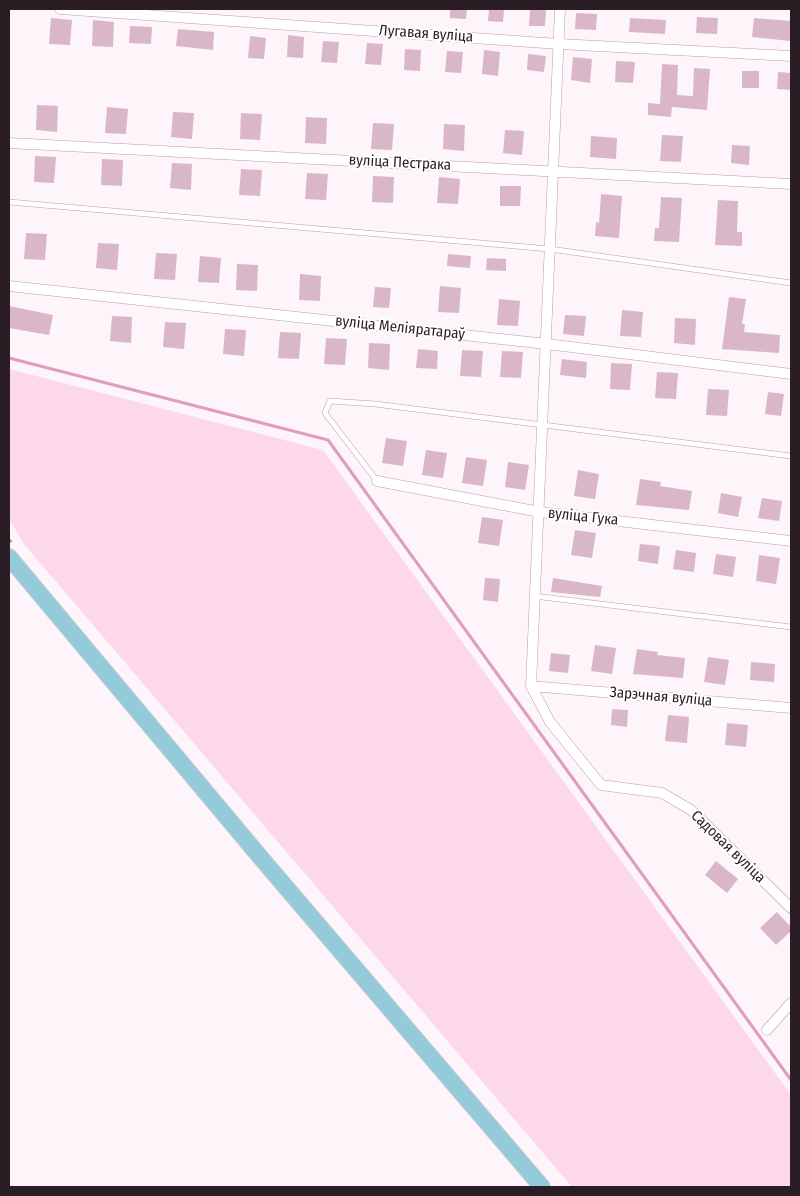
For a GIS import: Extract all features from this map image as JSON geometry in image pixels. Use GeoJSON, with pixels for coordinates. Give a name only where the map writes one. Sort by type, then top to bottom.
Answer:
{"type":"FeatureCollection","features":[{"type":"Feature","properties":{"kind":"main road"},"geometry":{"type":"LineString","coordinates":[[9,557],[260,858],[542,1187]]}},
{"type":"Feature","properties":{"kind":"street","name":"Лугавая вуліца"},"geometry":{"type":"LineString","coordinates":[[60,9],[559,44],[791,56]]}},
{"type":"Feature","properties":{"kind":"street"},"geometry":{"type":"LineString","coordinates":[[531,686],[534,596],[540,512],[560,9]]}},
{"type":"Feature","properties":{"kind":"street","name":"вуліца Пестрака"},"geometry":{"type":"LineString","coordinates":[[9,143],[791,184]]}},
{"type":"Feature","properties":{"kind":"street","name":"вуліца Меліяратараў"},"geometry":{"type":"LineString","coordinates":[[9,286],[547,344],[791,374]]}},
{"type":"Feature","properties":{"kind":"street","name":"вуліца Гука"},"geometry":{"type":"LineString","coordinates":[[376,481],[540,512],[791,541]]}},
{"type":"Feature","properties":{"kind":"street","name":"Зарэчная вуліца"},"geometry":{"type":"LineString","coordinates":[[531,686],[791,708]]}},
{"type":"Feature","properties":{"kind":"street","name":"Садовая вуліца"},"geometry":{"type":"LineString","coordinates":[[531,686],[550,722],[601,785],[662,793],[691,810],[791,908]]}},
{"type":"Feature","properties":{"kind":"street"},"geometry":{"type":"LineString","coordinates":[[767,1030],[791,1003]]}},
{"type":"Feature","properties":{"kind":"lane"},"geometry":{"type":"LineString","coordinates":[[9,202],[550,249],[791,283]]}},
{"type":"Feature","properties":{"kind":"lane"},"geometry":{"type":"LineString","coordinates":[[376,481],[325,413],[330,401],[374,404],[791,456]]}},
{"type":"Feature","properties":{"kind":"lane"},"geometry":{"type":"LineString","coordinates":[[534,596],[791,627]]}},
{"type":"Feature","properties":{"kind":"shaded area"},"geometry":{"type":"Polygon","coordinates":[[[9,369],[323,450],[791,1095],[791,1187],[572,1187],[24,544],[9,519],[9,369]]]}},
{"type":"Feature","properties":{"kind":"building"},"geometry":{"type":"Polygon","coordinates":[[[450,9],[467,9],[466,19],[450,18],[450,9]]]}},
{"type":"Feature","properties":{"kind":"building"},"geometry":{"type":"Polygon","coordinates":[[[489,9],[504,9],[503,22],[488,21],[489,9]]]}},
{"type":"Feature","properties":{"kind":"building"},"geometry":{"type":"Polygon","coordinates":[[[530,9],[546,9],[545,26],[529,26],[530,9]]]}},
{"type":"Feature","properties":{"kind":"building"},"geometry":{"type":"Polygon","coordinates":[[[576,13],[597,14],[596,30],[575,29],[576,13]]]}},
{"type":"Feature","properties":{"kind":"building"},"geometry":{"type":"Polygon","coordinates":[[[697,17],[718,18],[717,34],[696,33],[697,17]]]}},
{"type":"Feature","properties":{"kind":"building"},"geometry":{"type":"Polygon","coordinates":[[[51,18],[72,20],[70,45],[49,44],[51,18]]]}},
{"type":"Feature","properties":{"kind":"building"},"geometry":{"type":"Polygon","coordinates":[[[630,18],[666,20],[665,34],[629,32],[630,18]]]}},
{"type":"Feature","properties":{"kind":"building"},"geometry":{"type":"Polygon","coordinates":[[[754,18],[791,21],[790,41],[752,37],[754,18]]]}},
{"type":"Feature","properties":{"kind":"building"},"geometry":{"type":"Polygon","coordinates":[[[93,20],[114,22],[113,47],[92,46],[93,20]]]}},
{"type":"Feature","properties":{"kind":"building"},"geometry":{"type":"Polygon","coordinates":[[[130,26],[152,27],[151,44],[129,43],[130,26]]]}},
{"type":"Feature","properties":{"kind":"building"},"geometry":{"type":"Polygon","coordinates":[[[178,29],[214,32],[213,50],[176,46],[178,29]]]}},
{"type":"Feature","properties":{"kind":"building"},"geometry":{"type":"Polygon","coordinates":[[[288,35],[304,37],[303,58],[287,57],[288,35]]]}},
{"type":"Feature","properties":{"kind":"building"},"geometry":{"type":"Polygon","coordinates":[[[250,36],[266,38],[264,59],[248,58],[250,36]]]}},
{"type":"Feature","properties":{"kind":"building"},"geometry":{"type":"Polygon","coordinates":[[[323,41],[339,42],[337,63],[321,62],[323,41]]]}},
{"type":"Feature","properties":{"kind":"building"},"geometry":{"type":"Polygon","coordinates":[[[367,43],[383,44],[381,65],[365,64],[367,43]]]}},
{"type":"Feature","properties":{"kind":"building"},"geometry":{"type":"Polygon","coordinates":[[[405,49],[421,50],[420,71],[404,70],[405,49]]]}},
{"type":"Feature","properties":{"kind":"building"},"geometry":{"type":"Polygon","coordinates":[[[484,50],[500,52],[498,76],[482,74],[484,50]]]}},
{"type":"Feature","properties":{"kind":"building"},"geometry":{"type":"Polygon","coordinates":[[[447,51],[463,52],[461,73],[445,72],[447,51]]]}},
{"type":"Feature","properties":{"kind":"building"},"geometry":{"type":"Polygon","coordinates":[[[528,54],[546,56],[544,72],[527,70],[528,54]]]}},
{"type":"Feature","properties":{"kind":"building"},"geometry":{"type":"Polygon","coordinates":[[[573,57],[592,59],[590,83],[571,80],[573,57]]]}},
{"type":"Feature","properties":{"kind":"building"},"geometry":{"type":"Polygon","coordinates":[[[616,61],[635,62],[633,83],[615,82],[616,61]]]}},
{"type":"Feature","properties":{"kind":"building"},"geometry":{"type":"Polygon","coordinates":[[[662,64],[678,65],[677,95],[693,96],[694,68],[710,69],[707,110],[672,107],[671,117],[648,115],[648,103],[660,104],[662,64]]]}},
{"type":"Feature","properties":{"kind":"building"},"geometry":{"type":"Polygon","coordinates":[[[742,71],[759,71],[759,88],[742,88],[742,71]]]}},
{"type":"Feature","properties":{"kind":"building"},"geometry":{"type":"Polygon","coordinates":[[[778,72],[791,73],[791,90],[777,89],[778,72]]]}},
{"type":"Feature","properties":{"kind":"building"},"geometry":{"type":"Polygon","coordinates":[[[37,105],[58,106],[57,132],[36,130],[37,105]]]}},
{"type":"Feature","properties":{"kind":"building"},"geometry":{"type":"Polygon","coordinates":[[[107,107],[128,109],[126,134],[105,133],[107,107]]]}},
{"type":"Feature","properties":{"kind":"building"},"geometry":{"type":"Polygon","coordinates":[[[173,112],[194,113],[192,139],[171,137],[173,112]]]}},
{"type":"Feature","properties":{"kind":"building"},"geometry":{"type":"Polygon","coordinates":[[[241,113],[262,114],[260,140],[240,139],[241,113]]]}},
{"type":"Feature","properties":{"kind":"building"},"geometry":{"type":"Polygon","coordinates":[[[306,117],[327,118],[326,144],[305,143],[306,117]]]}},
{"type":"Feature","properties":{"kind":"building"},"geometry":{"type":"Polygon","coordinates":[[[373,123],[394,124],[392,150],[371,149],[373,123]]]}},
{"type":"Feature","properties":{"kind":"building"},"geometry":{"type":"Polygon","coordinates":[[[444,124],[465,125],[464,151],[443,149],[444,124]]]}},
{"type":"Feature","properties":{"kind":"building"},"geometry":{"type":"Polygon","coordinates":[[[505,130],[524,131],[522,155],[503,153],[505,130]]]}},
{"type":"Feature","properties":{"kind":"building"},"geometry":{"type":"Polygon","coordinates":[[[662,135],[683,136],[681,162],[660,161],[662,135]]]}},
{"type":"Feature","properties":{"kind":"building"},"geometry":{"type":"Polygon","coordinates":[[[591,136],[617,138],[616,159],[590,157],[591,136]]]}},
{"type":"Feature","properties":{"kind":"building"},"geometry":{"type":"Polygon","coordinates":[[[732,145],[750,146],[749,165],[731,163],[732,145]]]}},
{"type":"Feature","properties":{"kind":"building"},"geometry":{"type":"Polygon","coordinates":[[[35,156],[56,157],[54,183],[34,182],[35,156]]]}},
{"type":"Feature","properties":{"kind":"building"},"geometry":{"type":"Polygon","coordinates":[[[102,159],[123,160],[122,186],[101,185],[102,159]]]}},
{"type":"Feature","properties":{"kind":"building"},"geometry":{"type":"Polygon","coordinates":[[[172,163],[192,164],[191,190],[170,188],[172,163]]]}},
{"type":"Feature","properties":{"kind":"building"},"geometry":{"type":"Polygon","coordinates":[[[241,169],[262,170],[260,196],[239,195],[241,169]]]}},
{"type":"Feature","properties":{"kind":"building"},"geometry":{"type":"Polygon","coordinates":[[[307,173],[328,174],[326,200],[305,199],[307,173]]]}},
{"type":"Feature","properties":{"kind":"building"},"geometry":{"type":"Polygon","coordinates":[[[373,176],[394,177],[393,203],[372,202],[373,176]]]}},
{"type":"Feature","properties":{"kind":"building"},"geometry":{"type":"Polygon","coordinates":[[[439,177],[460,179],[458,204],[437,203],[439,177]]]}},
{"type":"Feature","properties":{"kind":"building"},"geometry":{"type":"Polygon","coordinates":[[[500,186],[521,186],[520,206],[500,206],[500,186]]]}},
{"type":"Feature","properties":{"kind":"building"},"geometry":{"type":"Polygon","coordinates":[[[601,194],[622,196],[619,238],[595,236],[596,222],[599,223],[601,194]]]}},
{"type":"Feature","properties":{"kind":"building"},"geometry":{"type":"Polygon","coordinates":[[[661,197],[682,198],[679,242],[654,241],[655,228],[659,228],[661,197]]]}},
{"type":"Feature","properties":{"kind":"building"},"geometry":{"type":"Polygon","coordinates":[[[718,200],[738,201],[737,232],[742,232],[742,246],[715,245],[718,200]]]}},
{"type":"Feature","properties":{"kind":"building"},"geometry":{"type":"Polygon","coordinates":[[[26,233],[47,234],[45,260],[24,259],[26,233]]]}},
{"type":"Feature","properties":{"kind":"building"},"geometry":{"type":"Polygon","coordinates":[[[98,243],[119,244],[117,270],[96,268],[98,243]]]}},
{"type":"Feature","properties":{"kind":"building"},"geometry":{"type":"Polygon","coordinates":[[[156,253],[177,254],[175,280],[154,279],[156,253]]]}},
{"type":"Feature","properties":{"kind":"building"},"geometry":{"type":"Polygon","coordinates":[[[448,254],[471,256],[470,268],[447,266],[448,254]]]}},
{"type":"Feature","properties":{"kind":"building"},"geometry":{"type":"Polygon","coordinates":[[[200,256],[221,258],[219,283],[198,282],[200,256]]]}},
{"type":"Feature","properties":{"kind":"building"},"geometry":{"type":"Polygon","coordinates":[[[487,258],[506,259],[506,271],[486,270],[487,258]]]}},
{"type":"Feature","properties":{"kind":"building"},"geometry":{"type":"Polygon","coordinates":[[[237,264],[258,265],[257,291],[236,290],[237,264]]]}},
{"type":"Feature","properties":{"kind":"building"},"geometry":{"type":"Polygon","coordinates":[[[300,274],[321,276],[320,301],[299,300],[300,274]]]}},
{"type":"Feature","properties":{"kind":"building"},"geometry":{"type":"Polygon","coordinates":[[[440,286],[461,288],[459,313],[438,312],[440,286]]]}},
{"type":"Feature","properties":{"kind":"building"},"geometry":{"type":"Polygon","coordinates":[[[375,287],[391,288],[389,308],[373,307],[375,287]]]}},
{"type":"Feature","properties":{"kind":"building"},"geometry":{"type":"Polygon","coordinates":[[[729,297],[746,299],[742,324],[745,324],[744,332],[780,335],[779,353],[722,349],[729,297]]]}},
{"type":"Feature","properties":{"kind":"building"},"geometry":{"type":"Polygon","coordinates":[[[499,299],[520,301],[518,326],[497,325],[499,299]]]}},
{"type":"Feature","properties":{"kind":"building"},"geometry":{"type":"Polygon","coordinates":[[[9,306],[53,315],[49,335],[9,328],[9,306]]]}},
{"type":"Feature","properties":{"kind":"building"},"geometry":{"type":"Polygon","coordinates":[[[622,310],[643,312],[641,337],[620,336],[622,310]]]}},
{"type":"Feature","properties":{"kind":"building"},"geometry":{"type":"Polygon","coordinates":[[[565,315],[586,316],[584,336],[563,334],[565,315]]]}},
{"type":"Feature","properties":{"kind":"building"},"geometry":{"type":"Polygon","coordinates":[[[112,316],[132,317],[131,343],[110,341],[112,316]]]}},
{"type":"Feature","properties":{"kind":"building"},"geometry":{"type":"Polygon","coordinates":[[[675,318],[696,319],[695,345],[674,343],[675,318]]]}},
{"type":"Feature","properties":{"kind":"building"},"geometry":{"type":"Polygon","coordinates":[[[165,322],[186,323],[184,349],[163,347],[165,322]]]}},
{"type":"Feature","properties":{"kind":"building"},"geometry":{"type":"Polygon","coordinates":[[[225,329],[246,330],[244,356],[223,354],[225,329]]]}},
{"type":"Feature","properties":{"kind":"building"},"geometry":{"type":"Polygon","coordinates":[[[280,332],[301,333],[299,359],[278,358],[280,332]]]}},
{"type":"Feature","properties":{"kind":"building"},"geometry":{"type":"Polygon","coordinates":[[[326,338],[347,339],[345,365],[324,364],[326,338]]]}},
{"type":"Feature","properties":{"kind":"building"},"geometry":{"type":"Polygon","coordinates":[[[369,343],[390,344],[389,370],[368,368],[369,343]]]}},
{"type":"Feature","properties":{"kind":"building"},"geometry":{"type":"Polygon","coordinates":[[[418,349],[438,351],[437,369],[416,368],[418,349]]]}},
{"type":"Feature","properties":{"kind":"building"},"geometry":{"type":"Polygon","coordinates":[[[462,350],[483,351],[481,377],[460,376],[462,350]]]}},
{"type":"Feature","properties":{"kind":"building"},"geometry":{"type":"Polygon","coordinates":[[[502,351],[523,352],[521,378],[500,377],[502,351]]]}},
{"type":"Feature","properties":{"kind":"building"},"geometry":{"type":"Polygon","coordinates":[[[562,359],[587,362],[586,378],[560,375],[562,359]]]}},
{"type":"Feature","properties":{"kind":"building"},"geometry":{"type":"Polygon","coordinates":[[[611,363],[632,364],[630,390],[610,389],[611,363]]]}},
{"type":"Feature","properties":{"kind":"building"},"geometry":{"type":"Polygon","coordinates":[[[657,372],[678,373],[676,399],[655,398],[657,372]]]}},
{"type":"Feature","properties":{"kind":"building"},"geometry":{"type":"Polygon","coordinates":[[[708,389],[729,390],[727,416],[706,415],[708,389]]]}},
{"type":"Feature","properties":{"kind":"building"},"geometry":{"type":"Polygon","coordinates":[[[768,392],[784,394],[781,416],[765,414],[768,392]]]}},
{"type":"Feature","properties":{"kind":"building"},"geometry":{"type":"Polygon","coordinates":[[[386,438],[407,441],[403,466],[382,463],[386,438]]]}},
{"type":"Feature","properties":{"kind":"building"},"geometry":{"type":"Polygon","coordinates":[[[426,450],[447,453],[443,478],[422,475],[426,450]]]}},
{"type":"Feature","properties":{"kind":"building"},"geometry":{"type":"Polygon","coordinates":[[[466,457],[487,460],[483,486],[462,483],[466,457]]]}},
{"type":"Feature","properties":{"kind":"building"},"geometry":{"type":"Polygon","coordinates":[[[508,462],[529,465],[525,490],[505,487],[508,462]]]}},
{"type":"Feature","properties":{"kind":"building"},"geometry":{"type":"Polygon","coordinates":[[[578,470],[599,474],[595,499],[574,496],[578,470]]]}},
{"type":"Feature","properties":{"kind":"building"},"geometry":{"type":"Polygon","coordinates":[[[640,479],[661,482],[660,486],[692,491],[689,510],[636,505],[640,479]]]}},
{"type":"Feature","properties":{"kind":"building"},"geometry":{"type":"Polygon","coordinates":[[[721,493],[742,497],[738,517],[718,513],[721,493]]]}},
{"type":"Feature","properties":{"kind":"building"},"geometry":{"type":"Polygon","coordinates":[[[762,498],[782,501],[779,521],[758,518],[762,498]]]}},
{"type":"Feature","properties":{"kind":"building"},"geometry":{"type":"Polygon","coordinates":[[[482,517],[503,520],[499,546],[478,543],[482,517]]]}},
{"type":"Feature","properties":{"kind":"building"},"geometry":{"type":"Polygon","coordinates":[[[575,530],[596,533],[592,558],[571,555],[575,530]]]}},
{"type":"Feature","properties":{"kind":"building"},"geometry":{"type":"Polygon","coordinates":[[[640,544],[660,546],[658,564],[638,561],[640,544]]]}},
{"type":"Feature","properties":{"kind":"building"},"geometry":{"type":"Polygon","coordinates":[[[676,550],[696,553],[694,572],[673,569],[676,550]]]}},
{"type":"Feature","properties":{"kind":"building"},"geometry":{"type":"Polygon","coordinates":[[[716,554],[736,557],[733,577],[713,574],[716,554]]]}},
{"type":"Feature","properties":{"kind":"building"},"geometry":{"type":"Polygon","coordinates":[[[759,555],[780,558],[776,584],[756,581],[759,555]]]}},
{"type":"Feature","properties":{"kind":"building"},"geometry":{"type":"Polygon","coordinates":[[[485,578],[500,579],[498,602],[483,600],[485,578]]]}},
{"type":"Feature","properties":{"kind":"building"},"geometry":{"type":"Polygon","coordinates":[[[553,578],[602,586],[600,597],[551,592],[553,578]]]}},
{"type":"Feature","properties":{"kind":"building"},"geometry":{"type":"Polygon","coordinates":[[[595,645],[616,648],[612,674],[591,671],[595,645]]]}},
{"type":"Feature","properties":{"kind":"building"},"geometry":{"type":"Polygon","coordinates":[[[637,649],[658,652],[657,655],[685,658],[683,678],[633,674],[637,649]]]}},
{"type":"Feature","properties":{"kind":"building"},"geometry":{"type":"Polygon","coordinates":[[[551,653],[570,655],[568,673],[549,671],[551,653]]]}},
{"type":"Feature","properties":{"kind":"building"},"geometry":{"type":"Polygon","coordinates":[[[708,657],[729,660],[725,685],[704,682],[708,657]]]}},
{"type":"Feature","properties":{"kind":"building"},"geometry":{"type":"Polygon","coordinates":[[[751,662],[775,664],[774,682],[750,680],[751,662]]]}},
{"type":"Feature","properties":{"kind":"building"},"geometry":{"type":"Polygon","coordinates":[[[612,709],[628,710],[627,727],[611,725],[612,709]]]}},
{"type":"Feature","properties":{"kind":"building"},"geometry":{"type":"Polygon","coordinates":[[[668,715],[689,717],[687,743],[665,741],[668,715]]]}},
{"type":"Feature","properties":{"kind":"building"},"geometry":{"type":"Polygon","coordinates":[[[727,723],[748,725],[746,747],[725,745],[727,723]]]}},
{"type":"Feature","properties":{"kind":"building"},"geometry":{"type":"Polygon","coordinates":[[[716,861],[738,879],[727,893],[705,875],[716,861]]]}},
{"type":"Feature","properties":{"kind":"building"},"geometry":{"type":"Polygon","coordinates":[[[777,912],[791,927],[791,931],[776,945],[760,928],[777,912]]]}},
{"type":"Feature","properties":{"kind":"waterway"},"geometry":{"type":"LineString","coordinates":[[9,358],[328,440],[791,1080]]}}]}
